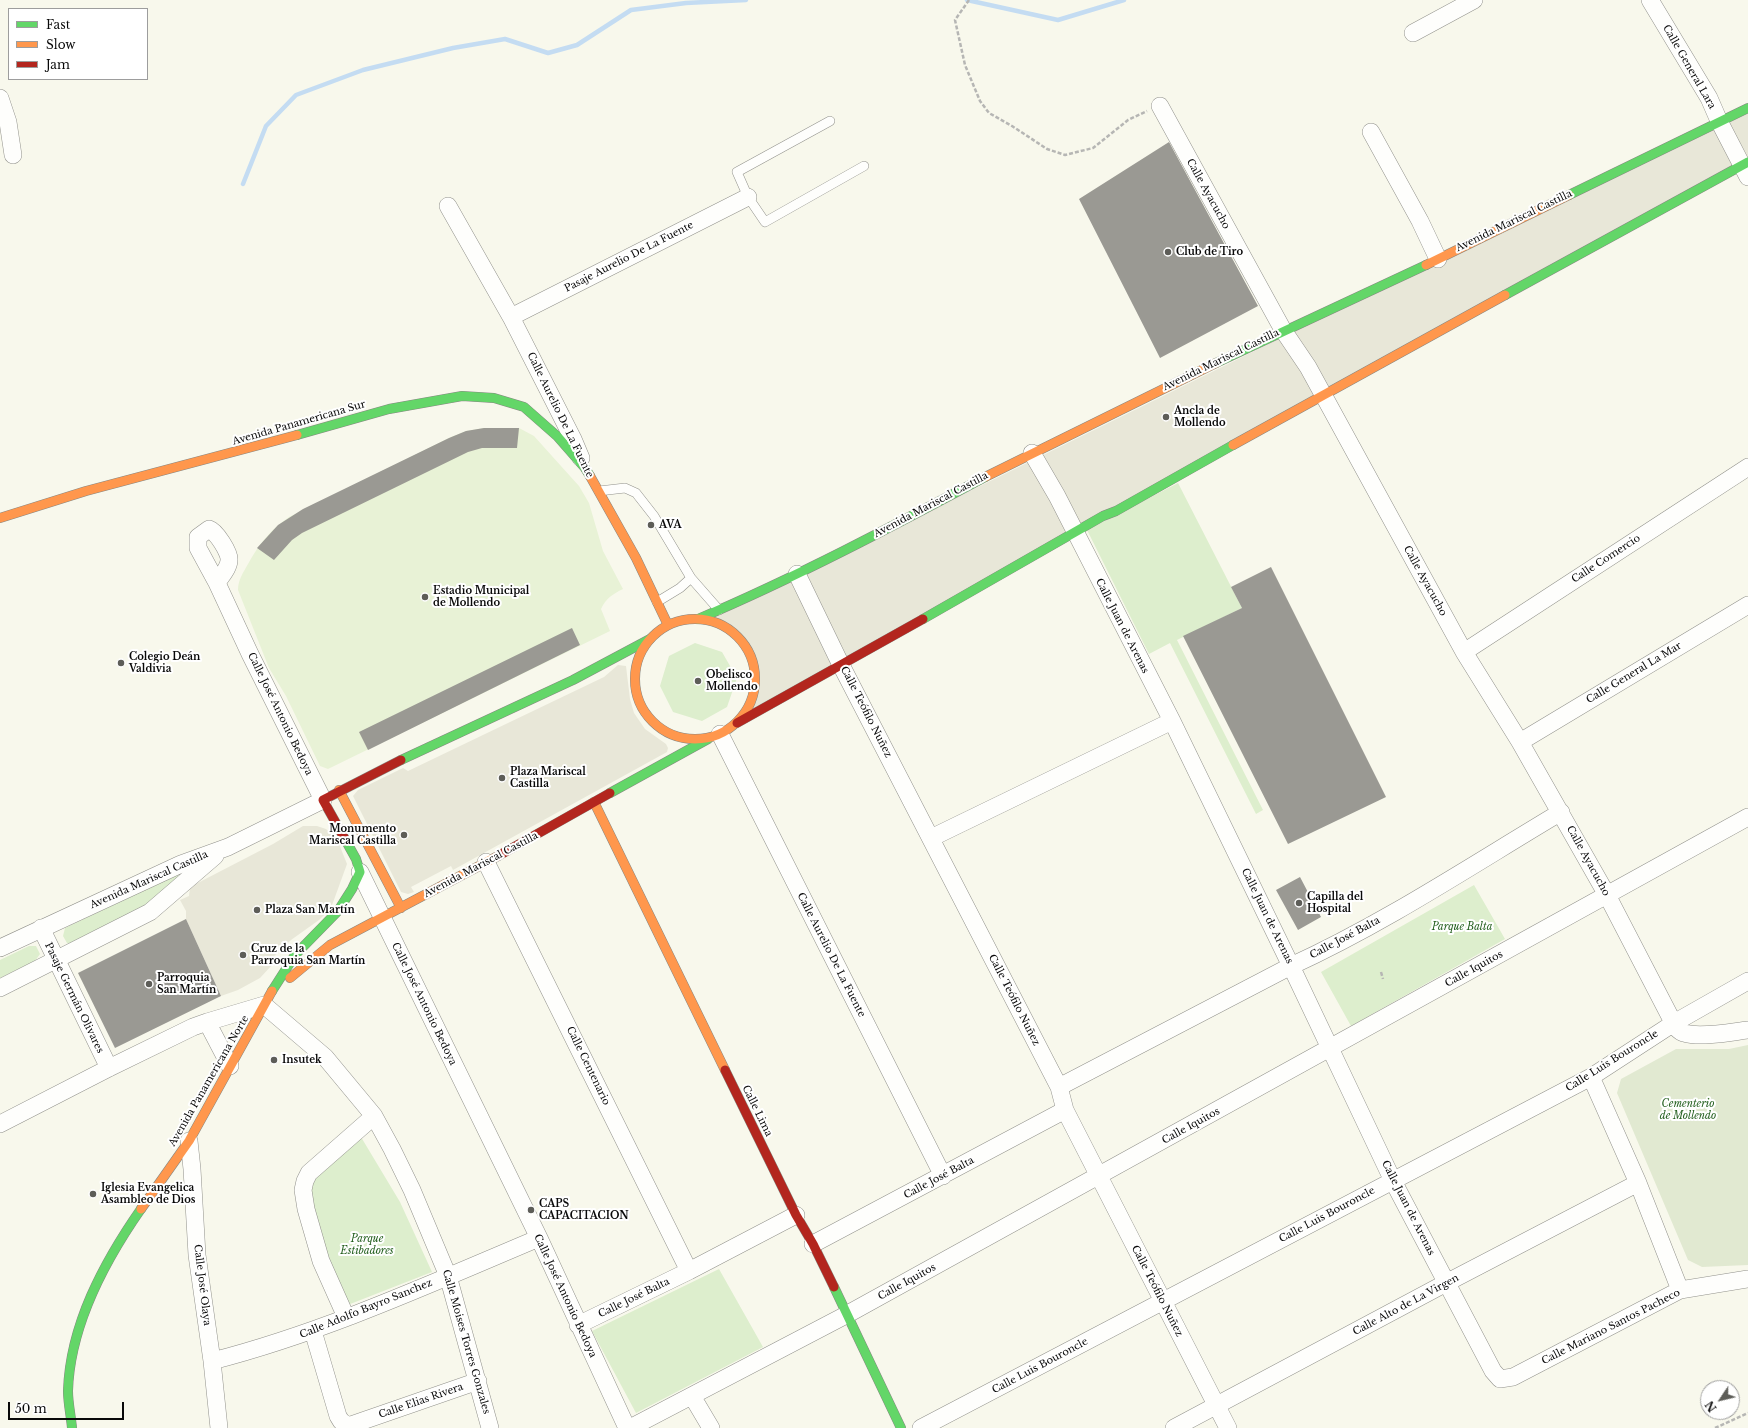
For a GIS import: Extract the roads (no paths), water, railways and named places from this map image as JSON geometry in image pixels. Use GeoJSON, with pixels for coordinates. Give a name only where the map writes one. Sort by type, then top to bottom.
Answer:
{"type":"FeatureCollection","features":[{"type":"Feature","properties":{"kind":"street"},"geometry":{"type":"LineString","coordinates":[[1413,34],[1474,0]]}},
{"type":"Feature","properties":{"kind":"street","name":"Calle General Lara"},"geometry":{"type":"LineString","coordinates":[[1650,0],[1709,98],[1719,121],[1746,168]]}},
{"type":"Feature","properties":{"kind":"street"},"geometry":{"type":"LineString","coordinates":[[0,98],[8,122],[13,155]]}},
{"type":"Feature","properties":{"kind":"street","name":"Calle Ayacucho"},"geometry":{"type":"LineString","coordinates":[[1160,106],[1283,330],[1308,367],[1464,652],[1520,742],[1608,895],[1674,1023]]}},
{"type":"Feature","properties":{"kind":"street","name":"Avenida Mariscal Castilla"},"geometry":{"type":"LineString","coordinates":[[698,619],[797,574],[1032,454],[1283,330],[1438,259],[1748,108]]}},
{"type":"Feature","properties":{"kind":"street"},"geometry":{"type":"LineString","coordinates":[[1371,132],[1420,221],[1438,259]]}},
{"type":"Feature","properties":{"kind":"street"},"geometry":{"type":"LineString","coordinates":[[650,639],[642,650],[636,664],[634,679],[636,693],[642,709],[663,731],[678,737],[694,740],[714,737],[1074,532],[1323,395],[1746,168]]}},
{"type":"Feature","properties":{"kind":"street","name":"Pasaje Aurelio De La Fuente"},"geometry":{"type":"LineString","coordinates":[[511,317],[748,197]]}},
{"type":"Feature","properties":{"kind":"street","name":"Calle Aurelio De La Fuente"},"geometry":{"type":"LineString","coordinates":[[448,206],[511,317],[573,439],[585,468],[618,525],[668,625]]}},
{"type":"Feature","properties":{"kind":"street","name":"Avenida Panamericana Sur"},"geometry":{"type":"LineString","coordinates":[[0,518],[86,491],[234,453],[389,409],[462,396],[494,398],[524,407],[557,436],[585,468]]}},
{"type":"Feature","properties":{"kind":"street","name":"Calle Juan de Arenas"},"geometry":{"type":"LineString","coordinates":[[1032,454],[1057,496],[1172,722],[1331,1048],[1393,1181],[1493,1371],[1500,1379]]}},
{"type":"Feature","properties":{"kind":"street","name":"Calle Comercio"},"geometry":{"type":"LineString","coordinates":[[1464,652],[1748,467]]}},
{"type":"Feature","properties":{"kind":"street","name":"Calle Teófilo Nuñez"},"geometry":{"type":"LineString","coordinates":[[797,574],[841,665],[1059,1087],[1065,1110],[1162,1302],[1228,1428]]}},
{"type":"Feature","properties":{"kind":"street","name":"Calle José Antonio Bedoya"},"geometry":{"type":"LineString","coordinates":[[217,583],[250,654],[323,800],[356,859],[360,872],[539,1238],[578,1325],[628,1428]]}},
{"type":"Feature","properties":{"kind":"street","name":"Calle General La Mar"},"geometry":{"type":"LineString","coordinates":[[1520,742],[1748,605]]}},
{"type":"Feature","properties":{"kind":"street"},"geometry":{"type":"LineString","coordinates":[[228,847],[323,800],[376,771],[625,654],[650,639],[668,625],[685,620],[708,620],[721,625],[732,632],[744,645],[752,661],[755,683],[747,712],[737,723]]}},
{"type":"Feature","properties":{"kind":"street"},"geometry":{"type":"LineString","coordinates":[[931,838],[1172,722]]}},
{"type":"Feature","properties":{"kind":"street","name":"Avenida Mariscal Castilla"},"geometry":{"type":"LineString","coordinates":[[0,1124],[108,1068],[206,1022],[264,1005],[298,970],[330,945],[486,862],[714,737]]}},
{"type":"Feature","properties":{"kind":"street","name":"Calle Aurelio De La Fuente"},"geometry":{"type":"LineString","coordinates":[[714,737],[943,1176]]}},
{"type":"Feature","properties":{"kind":"street"},"geometry":{"type":"LineString","coordinates":[[339,790],[401,908]]}},
{"type":"Feature","properties":{"kind":"street","name":"Calle Lima"},"geometry":{"type":"LineString","coordinates":[[594,802],[796,1215],[813,1244],[901,1428]]}},
{"type":"Feature","properties":{"kind":"street","name":"Calle José Balta"},"geometry":{"type":"LineString","coordinates":[[1059,1087],[1291,966],[1317,954],[1424,895],[1561,812]]}},
{"type":"Feature","properties":{"kind":"street","name":"Calle Iquitos"},"geometry":{"type":"LineString","coordinates":[[628,1428],[846,1315],[1099,1177],[1748,817]]}},
{"type":"Feature","properties":{"kind":"street","name":"Avenida Mariscal Castilla"},"geometry":{"type":"LineString","coordinates":[[0,948],[181,864],[228,847]]}},
{"type":"Feature","properties":{"kind":"street","name":"Avenida Mariscal Castilla"},"geometry":{"type":"LineString","coordinates":[[0,988],[150,912],[199,869],[228,847]]}},
{"type":"Feature","properties":{"kind":"street","name":"Calle Centenario"},"geometry":{"type":"LineString","coordinates":[[486,862],[689,1271]]}},
{"type":"Feature","properties":{"kind":"street"},"geometry":{"type":"LineString","coordinates":[[264,1005],[295,955],[338,911],[352,889],[360,872]]}},
{"type":"Feature","properties":{"kind":"street","name":"Pasaje Germán Olivares"},"geometry":{"type":"LineString","coordinates":[[41,928],[55,961],[108,1068]]}},
{"type":"Feature","properties":{"kind":"street","name":"Calle Luis Bouroncle"},"geometry":{"type":"LineString","coordinates":[[921,1428],[1591,1076],[1674,1023],[1748,981]]}},
{"type":"Feature","properties":{"kind":"street","name":"Avenida Panamericana Norte"},"geometry":{"type":"LineString","coordinates":[[72,1428],[68,1392],[74,1344],[90,1297],[123,1235],[189,1141],[264,1005]]}},
{"type":"Feature","properties":{"kind":"street","name":"Calle Moises Torres Gonzales"},"geometry":{"type":"LineString","coordinates":[[264,1005],[325,1057],[374,1116],[412,1190],[448,1276],[490,1428]]}},
{"type":"Feature","properties":{"kind":"street"},"geometry":{"type":"LineString","coordinates":[[206,1022],[230,1066]]}},
{"type":"Feature","properties":{"kind":"street"},"geometry":{"type":"LineString","coordinates":[[1674,1023],[1676,1028],[1683,1033],[1716,1034],[1748,1030]]}},
{"type":"Feature","properties":{"kind":"street"},"geometry":{"type":"LineString","coordinates":[[1591,1076],[1638,1183],[1680,1290]]}},
{"type":"Feature","properties":{"kind":"street","name":"Calle José Balta"},"geometry":{"type":"LineString","coordinates":[[813,1244],[1065,1110]]}},
{"type":"Feature","properties":{"kind":"street"},"geometry":{"type":"LineString","coordinates":[[346,1317],[321,1261],[306,1209],[303,1190],[309,1173],[374,1116]]}},
{"type":"Feature","properties":{"kind":"street","name":"Calle José Olaya"},"geometry":{"type":"LineString","coordinates":[[189,1141],[197,1256],[212,1361],[219,1428]]}},
{"type":"Feature","properties":{"kind":"street","name":"Calle Alto de La Virgen"},"geometry":{"type":"LineString","coordinates":[[1174,1428],[1446,1283],[1638,1183]]}},
{"type":"Feature","properties":{"kind":"street","name":"Calle José Balta"},"geometry":{"type":"LineString","coordinates":[[578,1325],[689,1271],[796,1215]]}},
{"type":"Feature","properties":{"kind":"street","name":"Calle Adolfo Bayro Sanchez"},"geometry":{"type":"LineString","coordinates":[[212,1361],[259,1349],[313,1331],[539,1238]]}},
{"type":"Feature","properties":{"kind":"street","name":"Calle Mariano Santos Pacheco"},"geometry":{"type":"LineString","coordinates":[[1500,1379],[1514,1377],[1680,1290],[1748,1279]]}},
{"type":"Feature","properties":{"kind":"street","name":"Calle Elias Rivera"},"geometry":{"type":"LineString","coordinates":[[313,1331],[338,1416],[341,1421],[348,1426],[478,1381]]}},
{"type":"Feature","properties":{"kind":"street"},"geometry":{"type":"LineString","coordinates":[[692,1396],[711,1428]]}},
{"type":"Feature","properties":{"kind":"lane"},"geometry":{"type":"LineString","coordinates":[[830,121],[737,172],[748,197],[764,222],[864,166]]}},
{"type":"Feature","properties":{"kind":"lane"},"geometry":{"type":"LineString","coordinates":[[598,492],[625,488],[636,493],[654,516],[691,578],[719,610]]}},
{"type":"Feature","properties":{"kind":"lane"},"geometry":{"type":"LineString","coordinates":[[657,602],[680,588],[691,578]]}},
{"type":"Feature","properties":{"kind":"waterway"},"geometry":{"type":"LineString","coordinates":[[243,184],[266,126],[296,95],[363,70],[453,48],[505,39],[548,53],[577,45],[631,10],[686,3],[746,0]]}},
{"type":"Feature","properties":{"kind":"waterway"},"geometry":{"type":"LineString","coordinates":[[967,0],[1058,20],[1124,0]]}},
{"type":"Feature","properties":{"kind":"place","name":"Club de Tiro"},"geometry":{"type":"Point","coordinates":[1168,252]}},
{"type":"Feature","properties":{"kind":"place","name":"Ancla de Mollendo"},"geometry":{"type":"Point","coordinates":[1166,417]}},
{"type":"Feature","properties":{"kind":"place","name":"AVA"},"geometry":{"type":"Point","coordinates":[651,525]}},
{"type":"Feature","properties":{"kind":"place","name":"Estadio Municipal de Mollendo"},"geometry":{"type":"Point","coordinates":[425,597]}},
{"type":"Feature","properties":{"kind":"place","name":"Colegio Deán Valdivia"},"geometry":{"type":"Point","coordinates":[121,663]}},
{"type":"Feature","properties":{"kind":"place","name":"Obelisco Mollendo"},"geometry":{"type":"Point","coordinates":[698,681]}},
{"type":"Feature","properties":{"kind":"place","name":"Plaza Mariscal Castilla"},"geometry":{"type":"Point","coordinates":[502,778]}},
{"type":"Feature","properties":{"kind":"place","name":"Monumento Mariscal Castilla"},"geometry":{"type":"Point","coordinates":[404,835]}},
{"type":"Feature","properties":{"kind":"place","name":"Capilla del Hospital"},"geometry":{"type":"Point","coordinates":[1299,903]}},
{"type":"Feature","properties":{"kind":"place","name":"Plaza San Martín"},"geometry":{"type":"Point","coordinates":[257,910]}},
{"type":"Feature","properties":{"kind":"place","name":"Cruz de la Parroquia San Martín"},"geometry":{"type":"Point","coordinates":[243,955]}},
{"type":"Feature","properties":{"kind":"place","name":"Parroquia San Martín"},"geometry":{"type":"Point","coordinates":[149,984]}},
{"type":"Feature","properties":{"kind":"place","name":"Insutek"},"geometry":{"type":"Point","coordinates":[274,1060]}},
{"type":"Feature","properties":{"kind":"place","name":"Iglesia Evangelica Asambleo de Dios"},"geometry":{"type":"Point","coordinates":[93,1194]}},
{"type":"Feature","properties":{"kind":"place","name":"CAPS CAPACITACION"},"geometry":{"type":"Point","coordinates":[531,1210]}},
{"type":"Feature","properties":{"kind":"park label","name":"Parque Balta"},"geometry":{"type":"Point","coordinates":[1462,927]}},
{"type":"Feature","properties":{"kind":"park label","name":"Cementerio de Mollendo"},"geometry":{"type":"Point","coordinates":[1688,1110]}},
{"type":"Feature","properties":{"kind":"park label","name":"Parque Estibadores"},"geometry":{"type":"Point","coordinates":[367,1244]}}]}
